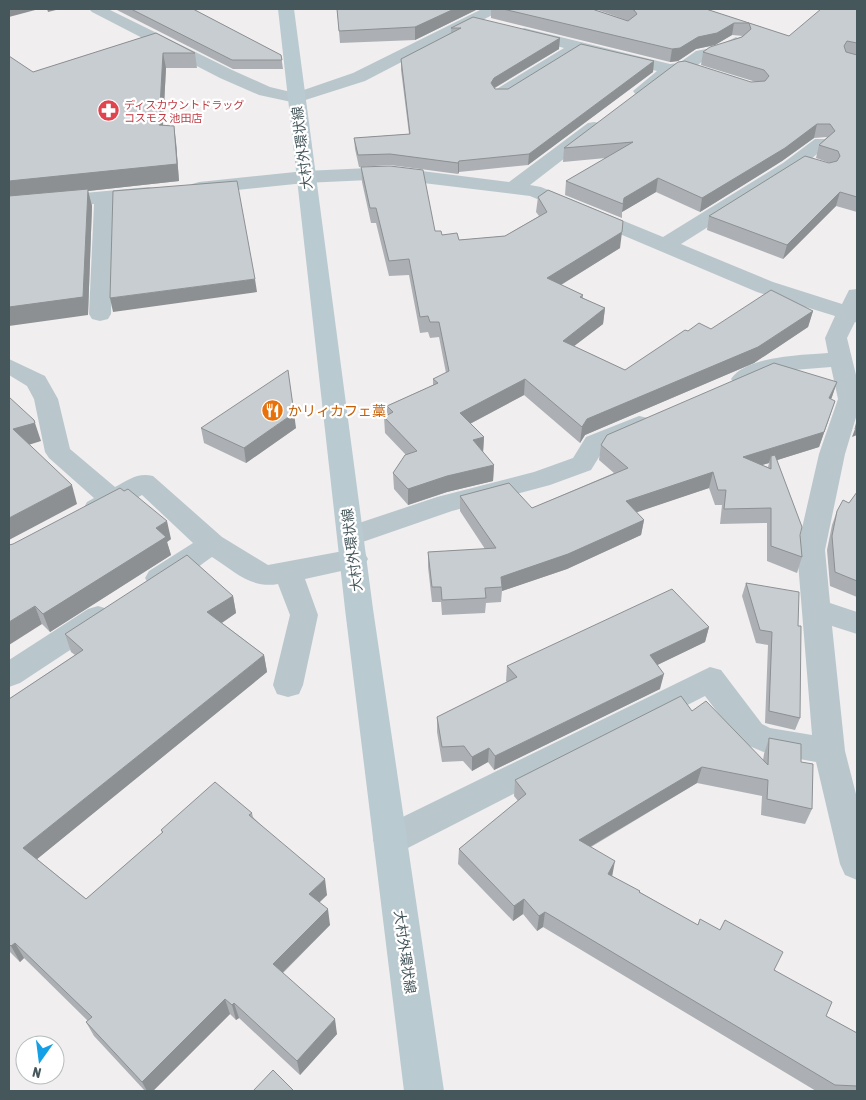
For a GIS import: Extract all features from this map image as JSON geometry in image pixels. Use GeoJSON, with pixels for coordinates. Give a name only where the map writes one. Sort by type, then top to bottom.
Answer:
{"type":"FeatureCollection","features":[{"type":"Feature","properties":{"kind":"main road","name":"大村外環状線"},"geometry":{"type":"LineString","coordinates":[[286,9],[352,548],[424,1091]]}},
{"type":"Feature","properties":{"kind":"street"},"geometry":{"type":"LineString","coordinates":[[97,9],[265,92],[296,98],[359,77],[494,9]]}},
{"type":"Feature","properties":{"kind":"street"},"geometry":{"type":"LineString","coordinates":[[471,20],[702,73]]}},
{"type":"Feature","properties":{"kind":"street"},"geometry":{"type":"LineString","coordinates":[[631,99],[677,68],[702,54],[721,51],[739,40]]}},
{"type":"Feature","properties":{"kind":"street"},"geometry":{"type":"LineString","coordinates":[[501,94],[578,46]]}},
{"type":"Feature","properties":{"kind":"street"},"geometry":{"type":"LineString","coordinates":[[514,188],[608,116]]}},
{"type":"Feature","properties":{"kind":"street"},"geometry":{"type":"LineString","coordinates":[[664,246],[747,194],[807,164],[821,144]]}},
{"type":"Feature","properties":{"kind":"street"},"geometry":{"type":"LineString","coordinates":[[9,206],[306,177],[390,173],[534,191],[765,287],[854,308],[836,338],[854,401],[832,454],[811,550],[829,751],[857,864]]}},
{"type":"Feature","properties":{"kind":"street"},"geometry":{"type":"LineString","coordinates":[[722,184],[747,194]]}},
{"type":"Feature","properties":{"kind":"street"},"geometry":{"type":"LineString","coordinates":[[100,314],[104,197]]}},
{"type":"Feature","properties":{"kind":"street"},"geometry":{"type":"LineString","coordinates":[[726,386],[777,364],[841,359]]}},
{"type":"Feature","properties":{"kind":"street"},"geometry":{"type":"LineString","coordinates":[[9,366],[37,381],[46,399],[58,452],[113,500]]}},
{"type":"Feature","properties":{"kind":"street"},"geometry":{"type":"LineString","coordinates":[[78,518],[144,482],[212,544],[264,576],[288,572],[352,548],[446,503],[541,479],[582,464],[595,443],[657,417]]}},
{"type":"Feature","properties":{"kind":"street"},"geometry":{"type":"LineString","coordinates":[[9,675],[212,544]]}},
{"type":"Feature","properties":{"kind":"street"},"geometry":{"type":"LineString","coordinates":[[288,572],[304,615],[288,685]]}},
{"type":"Feature","properties":{"kind":"street"},"geometry":{"type":"LineString","coordinates":[[817,610],[857,623]]}},
{"type":"Feature","properties":{"kind":"street"},"geometry":{"type":"LineString","coordinates":[[390,840],[710,679],[751,733],[766,740],[829,751]]}},
{"type":"Feature","properties":{"kind":"building"},"geometry":{"type":"Polygon","coordinates":[[[131,9],[193,9],[281,55],[282,60],[232,60],[131,9]]]}},
{"type":"Feature","properties":{"kind":"building"},"geometry":{"type":"Polygon","coordinates":[[[337,9],[454,9],[415,27],[339,31],[337,9]]]}},
{"type":"Feature","properties":{"kind":"building"},"geometry":{"type":"Polygon","coordinates":[[[503,9],[592,9],[628,21],[637,14],[631,9],[706,9],[789,36],[821,9],[857,9],[857,43],[847,41],[844,46],[846,52],[857,55],[857,197],[840,192],[787,245],[709,216],[805,156],[829,163],[837,161],[840,156],[838,151],[819,145],[835,131],[830,124],[817,124],[785,148],[702,198],[658,178],[624,198],[623,204],[566,181],[633,142],[564,148],[678,62],[685,61],[751,82],[765,81],[769,76],[764,70],[703,52],[710,47],[742,37],[751,29],[749,23],[734,23],[717,33],[698,37],[680,48],[672,49],[503,9]]]}},
{"type":"Feature","properties":{"kind":"building"},"geometry":{"type":"Polygon","coordinates":[[[473,17],[560,38],[494,78],[491,83],[495,89],[508,89],[581,44],[654,61],[529,154],[459,161],[458,163],[390,154],[358,155],[354,138],[410,134],[401,59],[461,28],[451,28],[473,17]]]}},
{"type":"Feature","properties":{"kind":"building","name":"ディスカウントドラッグ コスモス 池田店"},"geometry":{"type":"Polygon","coordinates":[[[156,33],[195,53],[163,53],[159,125],[174,126],[177,164],[9,181],[9,56],[33,72],[156,33]]]}},
{"type":"Feature","properties":{"kind":"building"},"geometry":{"type":"Polygon","coordinates":[[[390,166],[423,170],[435,231],[441,231],[442,235],[457,233],[459,240],[505,236],[547,212],[538,197],[548,190],[623,221],[622,232],[547,278],[583,295],[580,297],[605,308],[563,341],[625,370],[685,330],[688,331],[699,323],[711,329],[771,290],[813,311],[758,347],[587,419],[582,427],[525,379],[460,413],[484,437],[473,440],[494,465],[447,476],[408,489],[393,473],[405,455],[417,451],[384,417],[393,412],[387,406],[438,383],[433,379],[449,371],[439,322],[430,322],[428,316],[420,317],[409,259],[389,261],[376,208],[370,208],[361,167],[390,166]]]}},
{"type":"Feature","properties":{"kind":"building"},"geometry":{"type":"Polygon","coordinates":[[[237,181],[255,279],[110,298],[113,191],[237,181]]]}},
{"type":"Feature","properties":{"kind":"building"},"geometry":{"type":"Polygon","coordinates":[[[88,189],[83,297],[9,307],[9,196],[88,189]]]}},
{"type":"Feature","properties":{"kind":"building"},"geometry":{"type":"Polygon","coordinates":[[[774,363],[837,382],[829,398],[835,401],[824,432],[743,457],[771,469],[771,456],[775,455],[802,527],[800,535],[802,557],[771,546],[771,508],[724,509],[726,490],[718,490],[713,472],[626,501],[644,520],[568,554],[501,577],[502,587],[485,588],[486,598],[442,600],[441,587],[432,587],[428,552],[496,548],[460,496],[509,483],[532,508],[628,468],[601,445],[607,435],[774,363]]]}},
{"type":"Feature","properties":{"kind":"building"},"geometry":{"type":"Polygon","coordinates":[[[288,370],[294,413],[244,448],[201,428],[288,370]]]}},
{"type":"Feature","properties":{"kind":"building"},"geometry":{"type":"Polygon","coordinates":[[[9,397],[35,423],[13,429],[72,485],[9,518],[9,397]]]}},
{"type":"Feature","properties":{"kind":"building"},"geometry":{"type":"Polygon","coordinates":[[[120,488],[124,491],[128,489],[167,521],[156,528],[166,537],[43,614],[35,606],[9,622],[9,545],[120,488]]]}},
{"type":"Feature","properties":{"kind":"building"},"geometry":{"type":"Polygon","coordinates":[[[857,492],[857,581],[835,572],[832,536],[837,511],[843,500],[849,503],[857,492]]]}},
{"type":"Feature","properties":{"kind":"building"},"geometry":{"type":"Polygon","coordinates":[[[187,555],[233,596],[207,612],[264,655],[23,848],[86,899],[163,832],[161,830],[215,782],[252,813],[249,815],[325,879],[309,894],[328,909],[273,964],[335,1019],[297,1061],[234,1003],[232,1005],[225,999],[142,1082],[86,1022],[92,1017],[15,943],[11,946],[9,944],[9,699],[83,650],[65,634],[187,555]]]}},
{"type":"Feature","properties":{"kind":"building"},"geometry":{"type":"Polygon","coordinates":[[[746,583],[799,592],[798,626],[801,626],[800,718],[769,711],[772,632],[760,630],[746,583]]]}},
{"type":"Feature","properties":{"kind":"building"},"geometry":{"type":"Polygon","coordinates":[[[672,589],[709,627],[650,655],[664,674],[495,756],[489,748],[472,757],[464,746],[442,747],[437,717],[517,677],[507,666],[672,589]]]}},
{"type":"Feature","properties":{"kind":"building"},"geometry":{"type":"Polygon","coordinates":[[[681,696],[692,711],[706,701],[768,765],[769,738],[801,744],[801,762],[813,764],[812,809],[767,799],[768,780],[702,767],[579,840],[615,861],[608,874],[698,925],[700,919],[720,930],[725,920],[783,952],[774,970],[832,1002],[826,1016],[857,1033],[857,1086],[835,1085],[545,912],[539,916],[524,899],[514,906],[459,849],[526,794],[515,780],[681,696]]]}},
{"type":"Feature","properties":{"kind":"building"},"geometry":{"type":"Polygon","coordinates":[[[273,1070],[294,1091],[253,1091],[273,1070]]]}},
{"type":"Feature","properties":{"kind":"place","name":"ディスカウントドラッグ コスモス 池田店"},"geometry":{"type":"Point","coordinates":[108,111]}},
{"type":"Feature","properties":{"kind":"place","name":"かリィカフェ藁"},"geometry":{"type":"Point","coordinates":[272,411]}}]}
